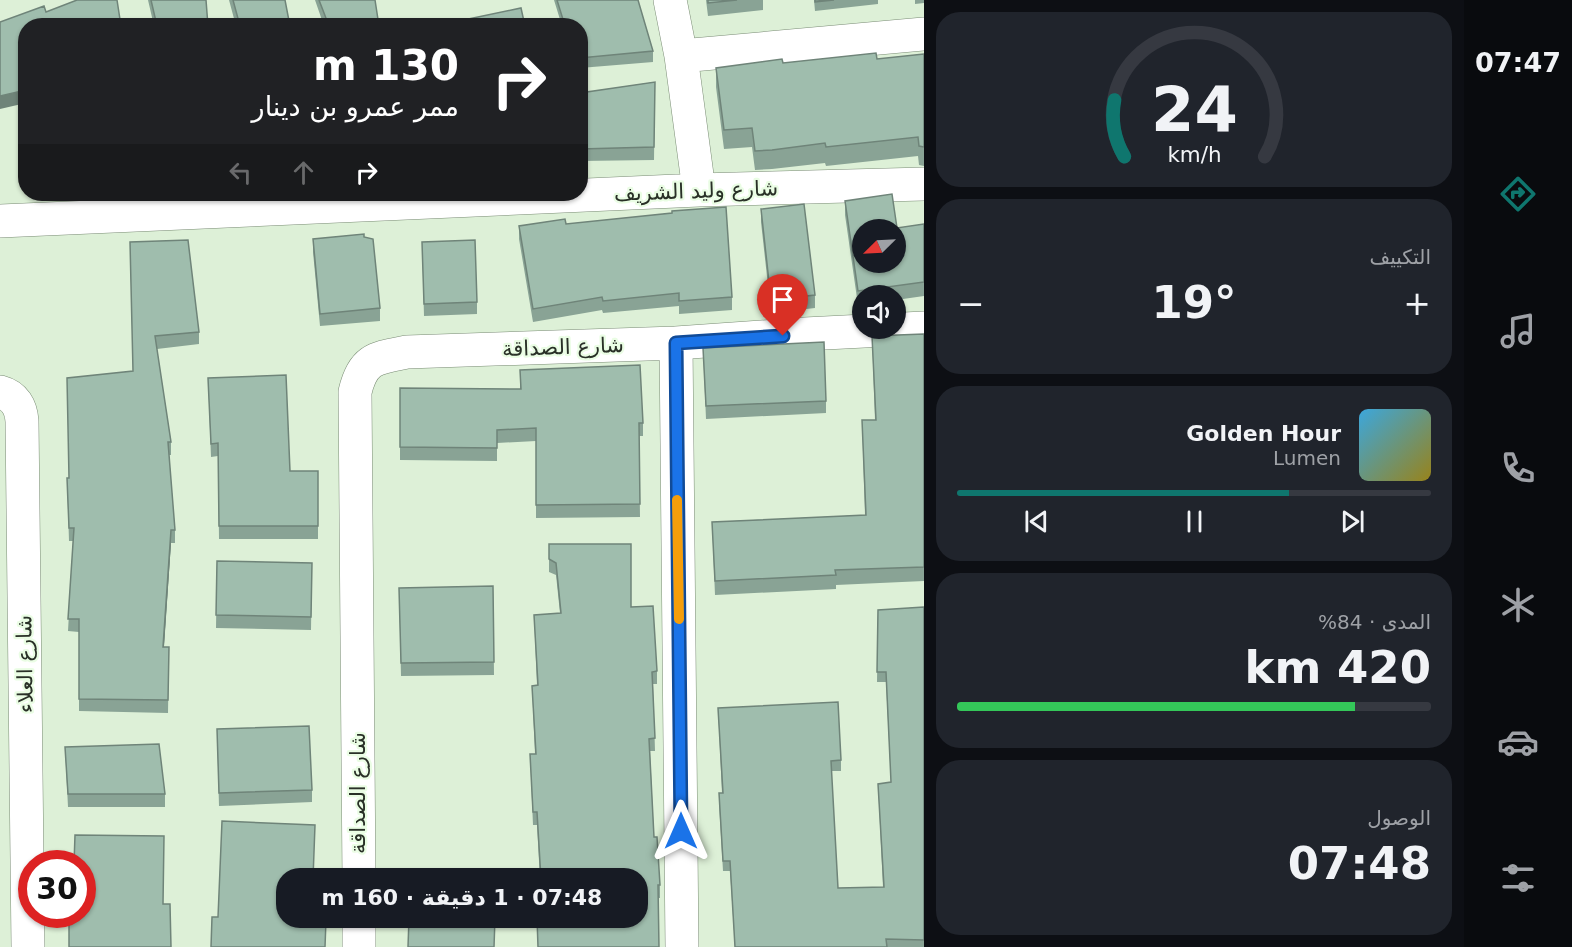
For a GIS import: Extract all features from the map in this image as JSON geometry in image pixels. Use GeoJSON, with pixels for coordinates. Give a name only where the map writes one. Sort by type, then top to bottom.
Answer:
{"type":"FeatureCollection","features":[{"type":"Feature","properties":{"kind":"street"},"geometry":{"type":"LineString","coordinates":[[670,0],[681,56],[699,190]]}},
{"type":"Feature","properties":{"kind":"street"},"geometry":{"type":"LineString","coordinates":[[681,56],[924,34]]}},
{"type":"Feature","properties":{"kind":"street","name":"شارع وليد الشريف"},"geometry":{"type":"LineString","coordinates":[[588,195],[924,184]]}},
{"type":"Feature","properties":{"kind":"street","name":"شارع وليد الشريف"},"geometry":{"type":"LineString","coordinates":[[0,221],[451,201]]}},
{"type":"Feature","properties":{"kind":"street","name":"شارع الصداقة"},"geometry":{"type":"LineString","coordinates":[[358,868],[355,392],[357,381],[364,367],[379,357],[407,352],[676,343],[924,328]]}},
{"type":"Feature","properties":{"kind":"street"},"geometry":{"type":"LineString","coordinates":[[676,343],[682,947]]}},
{"type":"Feature","properties":{"kind":"street","name":"شارع العلاء"},"geometry":{"type":"LineString","coordinates":[[0,392],[15,401],[21,410],[22,422],[28,947]]}},
{"type":"Feature","properties":{"kind":"street"},"geometry":{"type":"LineString","coordinates":[[359,928],[359,947]]}},
{"type":"Feature","properties":{"kind":"building"},"geometry":{"type":"Polygon","coordinates":[[[77,0],[117,0],[120,18],[18,18],[18,92],[0,96],[0,22],[44,6],[46,12],[77,0]]]}},
{"type":"Feature","properties":{"kind":"building"},"geometry":{"type":"Polygon","coordinates":[[[151,0],[206,0],[207,18],[155,18],[151,0]]]}},
{"type":"Feature","properties":{"kind":"building"},"geometry":{"type":"Polygon","coordinates":[[[233,0],[285,0],[288,18],[238,18],[233,0]]]}},
{"type":"Feature","properties":{"kind":"building"},"geometry":{"type":"Polygon","coordinates":[[[319,0],[375,0],[378,18],[326,18],[319,0]]]}},
{"type":"Feature","properties":{"kind":"building"},"geometry":{"type":"Polygon","coordinates":[[[557,0],[638,0],[653,51],[588,57],[588,18],[563,18],[557,0]]]}},
{"type":"Feature","properties":{"kind":"building"},"geometry":{"type":"Polygon","coordinates":[[[708,0],[737,0],[708,3],[708,0]]]}},
{"type":"Feature","properties":{"kind":"building"},"geometry":{"type":"Polygon","coordinates":[[[521,8],[523,18],[473,18],[521,8]]]}},
{"type":"Feature","properties":{"kind":"building"},"geometry":{"type":"Polygon","coordinates":[[[876,53],[877,59],[924,54],[924,147],[919,146],[918,137],[826,147],[825,143],[755,151],[752,128],[724,130],[716,68],[782,59],[783,63],[876,53]]]}},
{"type":"Feature","properties":{"kind":"building"},"geometry":{"type":"Polygon","coordinates":[[[655,82],[654,147],[588,149],[588,92],[655,82]]]}},
{"type":"Feature","properties":{"kind":"building"},"geometry":{"type":"Polygon","coordinates":[[[892,194],[896,219],[852,219],[852,249],[845,201],[892,194]]]}},
{"type":"Feature","properties":{"kind":"building"},"geometry":{"type":"Polygon","coordinates":[[[804,204],[815,295],[771,300],[761,209],[804,204]]]}},
{"type":"Feature","properties":{"kind":"building"},"geometry":{"type":"Polygon","coordinates":[[[726,207],[732,297],[679,301],[679,293],[603,301],[602,297],[533,309],[519,226],[565,219],[566,224],[726,207]]]}},
{"type":"Feature","properties":{"kind":"building"},"geometry":{"type":"Polygon","coordinates":[[[924,224],[924,282],[902,285],[857,285],[855,273],[906,273],[906,227],[924,224]]]}},
{"type":"Feature","properties":{"kind":"building"},"geometry":{"type":"Polygon","coordinates":[[[364,234],[364,237],[373,239],[380,308],[320,314],[313,239],[364,234]]]}},
{"type":"Feature","properties":{"kind":"building"},"geometry":{"type":"Polygon","coordinates":[[[188,240],[199,332],[155,336],[171,442],[168,442],[175,530],[171,530],[163,647],[169,647],[168,700],[79,699],[79,619],[68,619],[74,528],[69,528],[67,378],[133,371],[130,242],[188,240]]]}},
{"type":"Feature","properties":{"kind":"building"},"geometry":{"type":"Polygon","coordinates":[[[475,240],[477,302],[424,304],[422,242],[475,240]]]}},
{"type":"Feature","properties":{"kind":"building"},"geometry":{"type":"Polygon","coordinates":[[[924,334],[924,567],[835,570],[836,575],[715,581],[712,522],[866,515],[862,420],[876,420],[872,339],[906,339],[906,335],[924,334]]]}},
{"type":"Feature","properties":{"kind":"building"},"geometry":{"type":"Polygon","coordinates":[[[824,342],[826,401],[706,406],[703,348],[824,342]]]}},
{"type":"Feature","properties":{"kind":"building"},"geometry":{"type":"Polygon","coordinates":[[[640,365],[643,423],[639,423],[640,504],[536,505],[536,428],[497,430],[497,448],[400,447],[400,388],[521,389],[520,370],[640,365]]]}},
{"type":"Feature","properties":{"kind":"building"},"geometry":{"type":"Polygon","coordinates":[[[286,375],[290,471],[318,471],[318,526],[219,526],[218,443],[211,444],[208,378],[286,375]]]}},
{"type":"Feature","properties":{"kind":"building"},"geometry":{"type":"Polygon","coordinates":[[[549,544],[631,544],[631,607],[653,606],[657,671],[652,672],[655,738],[649,739],[654,837],[657,837],[660,885],[658,885],[659,947],[538,947],[537,928],[648,928],[648,868],[540,868],[537,812],[533,812],[530,754],[536,754],[532,686],[538,685],[534,615],[561,613],[556,563],[549,559],[549,544]]]}},
{"type":"Feature","properties":{"kind":"building"},"geometry":{"type":"Polygon","coordinates":[[[217,561],[312,563],[311,617],[216,615],[217,561]]]}},
{"type":"Feature","properties":{"kind":"building"},"geometry":{"type":"Polygon","coordinates":[[[493,586],[494,662],[401,663],[399,588],[493,586]]]}},
{"type":"Feature","properties":{"kind":"building"},"geometry":{"type":"Polygon","coordinates":[[[924,607],[924,940],[886,939],[887,947],[735,947],[730,861],[723,861],[719,793],[723,793],[718,708],[838,702],[841,760],[831,761],[838,888],[884,887],[878,784],[891,782],[886,672],[877,672],[878,610],[924,607]]]}},
{"type":"Feature","properties":{"kind":"building"},"geometry":{"type":"Polygon","coordinates":[[[309,726],[312,790],[219,793],[217,729],[309,726]]]}},
{"type":"Feature","properties":{"kind":"building"},"geometry":{"type":"Polygon","coordinates":[[[159,744],[165,794],[68,794],[65,747],[159,744]]]}},
{"type":"Feature","properties":{"kind":"building"},"geometry":{"type":"Polygon","coordinates":[[[222,821],[315,825],[313,868],[276,868],[276,928],[326,928],[325,947],[211,947],[212,917],[218,917],[222,821]]]}},
{"type":"Feature","properties":{"kind":"building"},"geometry":{"type":"Polygon","coordinates":[[[75,835],[164,836],[163,904],[170,904],[171,947],[69,947],[69,928],[96,928],[96,850],[74,850],[75,835]]]}},
{"type":"Feature","properties":{"kind":"building"},"geometry":{"type":"Polygon","coordinates":[[[409,928],[495,928],[494,947],[408,947],[409,928]]]}},
{"type":"Feature","properties":{"kind":"slow traffic"},"geometry":{"type":"LineString","coordinates":[[677,500],[679,619]]}},
{"type":"Feature","properties":{"kind":"route"},"geometry":{"type":"LineString","coordinates":[[681,831],[676,343],[783,336]]}}]}
